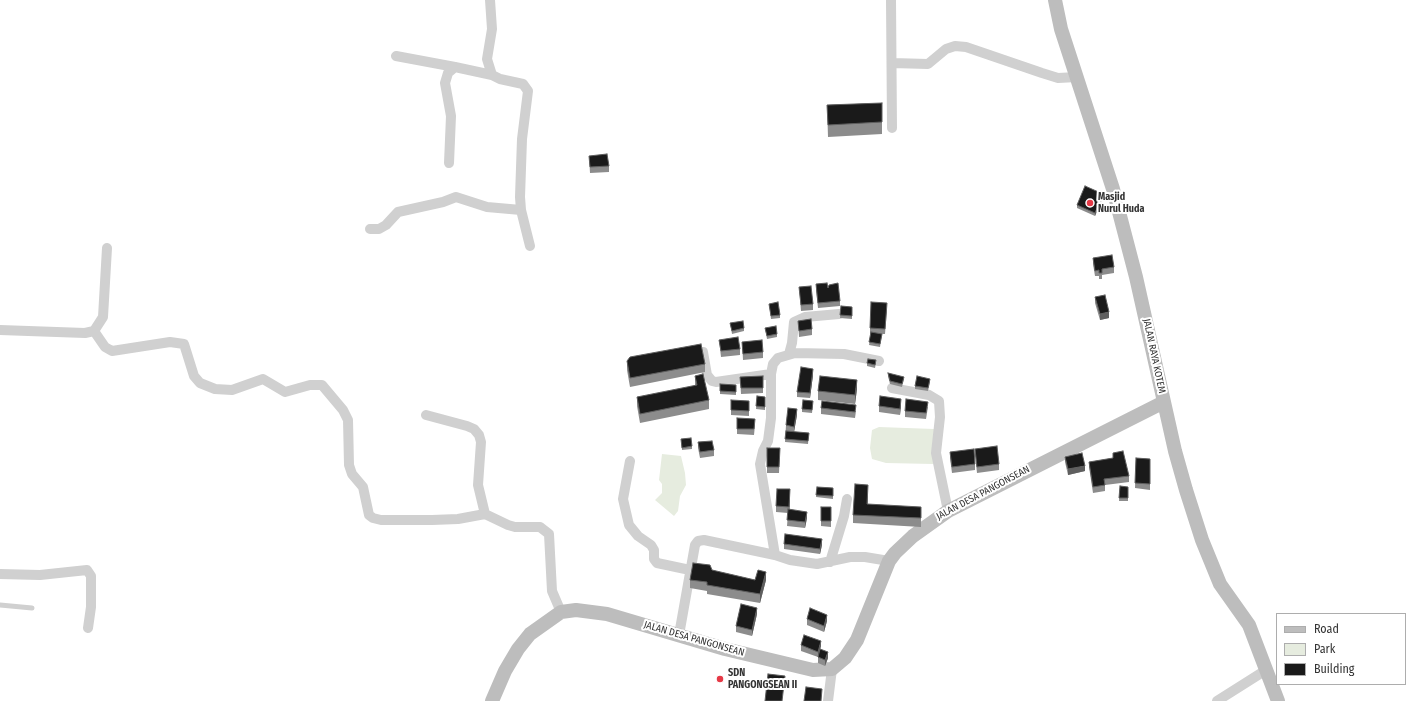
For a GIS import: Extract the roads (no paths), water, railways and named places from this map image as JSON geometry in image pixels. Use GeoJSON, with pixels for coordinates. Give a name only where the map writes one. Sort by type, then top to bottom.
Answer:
{"type":"FeatureCollection","features":[{"type":"Feature","properties":{"kind":"street"},"geometry":{"type":"LineString","coordinates":[[490,0],[492,29],[487,59],[492,75]]}},
{"type":"Feature","properties":{"kind":"street"},"geometry":{"type":"LineString","coordinates":[[891,0],[892,128]]}},
{"type":"Feature","properties":{"kind":"street","name":"JALAN RAYA KOTEM"},"geometry":{"type":"LineString","coordinates":[[1055,0],[1062,29],[1113,189],[1136,277],[1177,457],[1202,540],[1220,584],[1249,625],[1278,701]]}},
{"type":"Feature","properties":{"kind":"street"},"geometry":{"type":"LineString","coordinates":[[892,63],[928,64],[946,49],[955,46],[966,46],[1058,78],[1077,77]]}},
{"type":"Feature","properties":{"kind":"street"},"geometry":{"type":"LineString","coordinates":[[396,56],[492,75],[500,79],[522,84],[528,91],[520,160],[521,210],[530,246]]}},
{"type":"Feature","properties":{"kind":"street"},"geometry":{"type":"LineString","coordinates":[[449,163],[451,116],[445,83],[448,73],[455,68]]}},
{"type":"Feature","properties":{"kind":"street"},"geometry":{"type":"LineString","coordinates":[[370,229],[379,229],[386,225],[398,212],[442,202],[456,197],[486,207],[521,210]]}},
{"type":"Feature","properties":{"kind":"street"},"geometry":{"type":"LineString","coordinates":[[0,330],[85,334],[94,331],[103,317],[107,248]]}},
{"type":"Feature","properties":{"kind":"street"},"geometry":{"type":"LineString","coordinates":[[789,354],[792,343],[794,322],[805,317],[839,314]]}},
{"type":"Feature","properties":{"kind":"street"},"geometry":{"type":"LineString","coordinates":[[94,331],[105,347],[112,351],[170,342],[184,344],[194,376],[200,384],[215,389],[232,390],[263,379],[285,392],[310,385],[322,385],[343,410],[348,420],[349,465],[352,474],[363,488],[370,515],[374,518],[381,520],[432,520],[458,519],[485,514],[508,526],[540,526],[549,534],[552,592],[561,612],[530,634],[518,649],[505,671],[492,701]]}},
{"type":"Feature","properties":{"kind":"street"},"geometry":{"type":"LineString","coordinates":[[682,355],[702,352],[709,379],[716,382],[772,374]]}},
{"type":"Feature","properties":{"kind":"street"},"geometry":{"type":"LineString","coordinates":[[775,556],[760,464],[763,451],[768,441],[771,418],[773,364],[778,358],[789,354],[844,354],[879,361]]}},
{"type":"Feature","properties":{"kind":"street"},"geometry":{"type":"LineString","coordinates":[[892,388],[929,395],[939,401],[940,417],[936,453],[948,510]]}},
{"type":"Feature","properties":{"kind":"street","name":"JALAN DESA PANGONSEAN"},"geometry":{"type":"LineString","coordinates":[[561,612],[576,610],[607,614],[725,649],[813,670],[832,669],[845,658],[857,640],[889,561],[895,552],[913,536],[948,510],[1164,402]]}},
{"type":"Feature","properties":{"kind":"street"},"geometry":{"type":"LineString","coordinates":[[426,415],[467,426],[474,429],[479,435],[482,442],[478,485],[485,514]]}},
{"type":"Feature","properties":{"kind":"street"},"geometry":{"type":"LineString","coordinates":[[630,461],[623,499],[629,525],[638,536],[652,545],[654,550],[654,559],[657,563],[690,570]]}},
{"type":"Feature","properties":{"kind":"street"},"geometry":{"type":"LineString","coordinates":[[830,562],[844,516],[847,498]]}},
{"type":"Feature","properties":{"kind":"street"},"geometry":{"type":"LineString","coordinates":[[679,635],[695,545],[698,541],[704,540],[804,563],[830,562],[850,557],[865,556],[889,561]]}},
{"type":"Feature","properties":{"kind":"street"},"geometry":{"type":"LineString","coordinates":[[0,574],[40,575],[87,570],[90,576],[91,608],[88,628]]}},
{"type":"Feature","properties":{"kind":"street"},"geometry":{"type":"LineString","coordinates":[[828,701],[832,669]]}},
{"type":"Feature","properties":{"kind":"street"},"geometry":{"type":"LineString","coordinates":[[1217,701],[1266,670]]}},
{"type":"Feature","properties":{"kind":"lane"},"geometry":{"type":"LineString","coordinates":[[0,605],[32,608]]}},
{"type":"Feature","properties":{"kind":"place","name":"Masjid Nurul Huda"},"geometry":{"type":"Point","coordinates":[1090,203]}},
{"type":"Feature","properties":{"kind":"place","name":"SDN PANGONGSEAN II"},"geometry":{"type":"Point","coordinates":[720,679]}}]}
